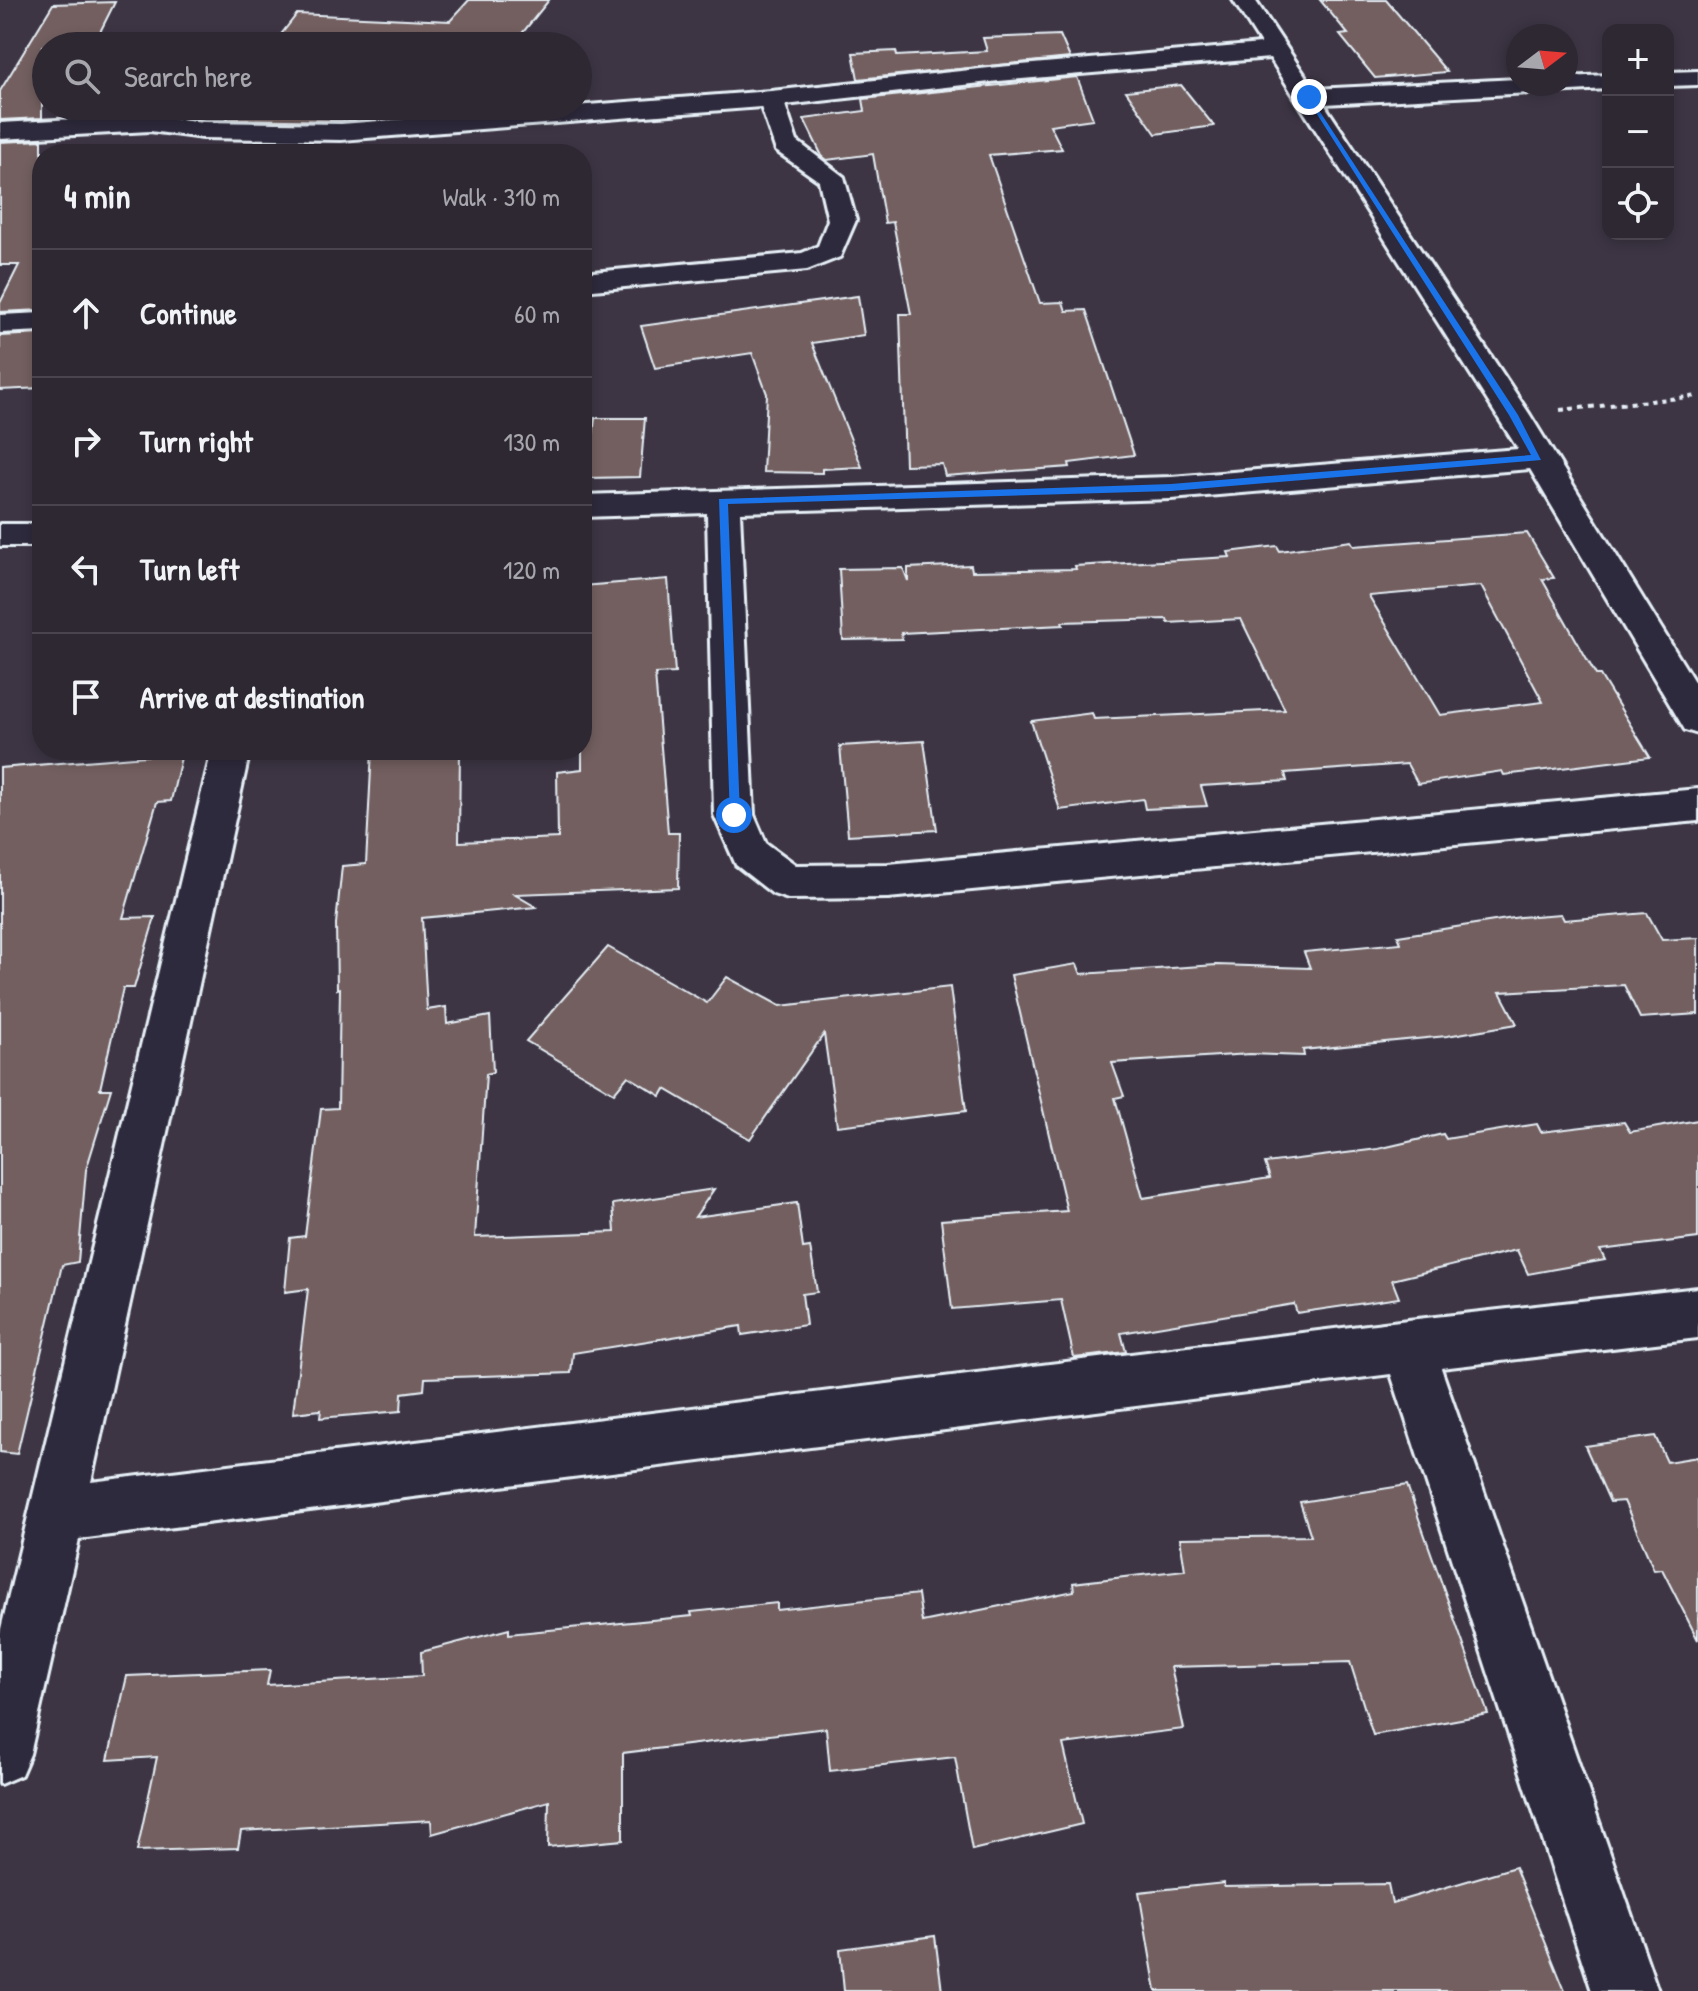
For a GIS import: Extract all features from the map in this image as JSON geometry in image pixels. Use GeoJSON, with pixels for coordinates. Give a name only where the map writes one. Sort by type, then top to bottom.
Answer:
{"type":"FeatureCollection","features":[{"type":"Feature","properties":{"kind":"street"},"geometry":{"type":"LineString","coordinates":[[1244,0],[1514,415],[1537,458],[1698,720]]}},
{"type":"Feature","properties":{"kind":"street"},"geometry":{"type":"LineString","coordinates":[[592,113],[771,99],[999,74],[1279,50]]}},
{"type":"Feature","properties":{"kind":"street"},"geometry":{"type":"LineString","coordinates":[[1674,79],[1698,78]]}},
{"type":"Feature","properties":{"kind":"street"},"geometry":{"type":"LineString","coordinates":[[1309,97],[1602,82]]}},
{"type":"Feature","properties":{"kind":"street"},"geometry":{"type":"LineString","coordinates":[[592,281],[807,261],[830,251],[842,220],[831,177],[785,145],[771,99]]}},
{"type":"Feature","properties":{"kind":"street"},"geometry":{"type":"LineString","coordinates":[[0,131],[150,123],[203,130],[341,132],[497,120]]}},
{"type":"Feature","properties":{"kind":"street"},"geometry":{"type":"LineString","coordinates":[[0,324],[32,322]]}},
{"type":"Feature","properties":{"kind":"street"},"geometry":{"type":"LineString","coordinates":[[592,506],[1171,488],[1537,458]]}},
{"type":"Feature","properties":{"kind":"street"},"geometry":{"type":"LineString","coordinates":[[723,501],[734,815],[750,853],[788,882],[888,881],[1698,805]]}},
{"type":"Feature","properties":{"kind":"street"},"geometry":{"type":"LineString","coordinates":[[0,535],[32,535]]}},
{"type":"Feature","properties":{"kind":"street"},"geometry":{"type":"LineString","coordinates":[[0,1754],[229,760]]}},
{"type":"Feature","properties":{"kind":"street"},"geometry":{"type":"LineString","coordinates":[[57,1514],[1408,1346],[1698,1313]]}},
{"type":"Feature","properties":{"kind":"street"},"geometry":{"type":"LineString","coordinates":[[1408,1346],[1625,1991]]}},
{"type":"Feature","properties":{"kind":"path"},"geometry":{"type":"LineString","coordinates":[[1514,415],[1698,396]]}},
{"type":"Feature","properties":{"kind":"building"},"geometry":{"type":"Polygon","coordinates":[[[469,0],[549,0],[523,32],[283,32],[297,14],[450,21],[469,0]]]}},
{"type":"Feature","properties":{"kind":"building"},"geometry":{"type":"Polygon","coordinates":[[[1320,0],[1386,0],[1447,72],[1375,78],[1340,35],[1348,34],[1320,0]]]}},
{"type":"Feature","properties":{"kind":"building"},"geometry":{"type":"Polygon","coordinates":[[[115,2],[100,32],[36,32],[53,4],[115,2]]]}},
{"type":"Feature","properties":{"kind":"building"},"geometry":{"type":"Polygon","coordinates":[[[1060,35],[1070,58],[858,79],[853,53],[896,51],[897,56],[987,51],[983,38],[1060,35]]]}},
{"type":"Feature","properties":{"kind":"building"},"geometry":{"type":"Polygon","coordinates":[[[32,38],[32,118],[0,120],[0,91],[32,38]]]}},
{"type":"Feature","properties":{"kind":"building"},"geometry":{"type":"Polygon","coordinates":[[[1077,77],[1093,119],[1050,125],[1062,149],[989,155],[1040,303],[1063,302],[1066,311],[1086,310],[1134,455],[1069,463],[1070,467],[945,476],[942,464],[905,465],[900,314],[911,314],[893,222],[885,223],[873,154],[827,160],[822,156],[804,119],[865,111],[863,99],[1077,77]]]}},
{"type":"Feature","properties":{"kind":"building"},"geometry":{"type":"Polygon","coordinates":[[[1181,85],[1214,126],[1156,134],[1126,91],[1181,85]]]}},
{"type":"Feature","properties":{"kind":"building"},"geometry":{"type":"Polygon","coordinates":[[[42,140],[42,144],[32,144],[32,310],[0,312],[0,303],[19,265],[0,265],[0,142],[42,140]]]}},
{"type":"Feature","properties":{"kind":"building"},"geometry":{"type":"Polygon","coordinates":[[[858,296],[864,335],[812,343],[862,467],[822,469],[822,473],[763,472],[767,394],[752,353],[655,368],[641,326],[858,296]]]}},
{"type":"Feature","properties":{"kind":"building"},"geometry":{"type":"Polygon","coordinates":[[[32,334],[32,388],[0,390],[0,336],[32,334]]]}},
{"type":"Feature","properties":{"kind":"building"},"geometry":{"type":"Polygon","coordinates":[[[595,418],[645,418],[640,477],[592,478],[595,418]]]}},
{"type":"Feature","properties":{"kind":"building"},"geometry":{"type":"Polygon","coordinates":[[[1527,533],[1554,578],[1542,579],[1596,675],[1600,675],[1650,757],[1504,775],[1502,771],[1418,784],[1407,764],[1285,773],[1287,781],[1201,786],[1207,806],[1145,809],[1143,799],[1060,810],[1031,721],[1092,713],[1094,719],[1285,710],[1241,619],[1168,623],[1167,619],[1062,622],[1063,625],[901,633],[902,639],[843,640],[839,569],[903,568],[908,581],[908,568],[971,565],[972,571],[1076,569],[1075,566],[1230,557],[1228,552],[1277,546],[1280,551],[1351,541],[1354,546],[1527,533]],[[1481,586],[1369,596],[1440,715],[1543,702],[1481,586]]]}},
{"type":"Feature","properties":{"kind":"building"},"geometry":{"type":"Polygon","coordinates":[[[668,579],[675,673],[655,674],[668,833],[679,833],[678,888],[514,894],[536,907],[422,918],[427,1010],[446,1007],[447,1024],[490,1016],[493,1072],[486,1074],[475,1237],[615,1232],[613,1204],[714,1189],[695,1217],[797,1203],[803,1248],[810,1247],[817,1292],[802,1294],[806,1325],[742,1335],[741,1326],[573,1353],[571,1373],[425,1378],[424,1390],[402,1393],[401,1411],[320,1418],[321,1410],[293,1413],[308,1289],[285,1292],[290,1238],[305,1236],[321,1109],[338,1108],[340,988],[337,989],[336,924],[342,866],[366,864],[371,760],[460,760],[459,842],[558,838],[557,772],[582,769],[582,760],[592,760],[592,585],[668,579]]]}},
{"type":"Feature","properties":{"kind":"building"},"geometry":{"type":"Polygon","coordinates":[[[924,741],[937,830],[848,835],[840,746],[924,741]]]}},
{"type":"Feature","properties":{"kind":"building"},"geometry":{"type":"Polygon","coordinates":[[[97,760],[180,760],[171,801],[157,802],[123,918],[155,917],[134,988],[123,988],[100,1089],[111,1089],[86,1170],[78,1262],[62,1265],[17,1454],[0,1452],[0,768],[97,760]]]}},
{"type":"Feature","properties":{"kind":"building"},"geometry":{"type":"Polygon","coordinates":[[[1647,913],[1662,940],[1698,938],[1698,1014],[1640,1018],[1624,985],[1500,992],[1517,1024],[1447,1036],[1303,1050],[1304,1056],[1250,1054],[1112,1063],[1124,1096],[1115,1098],[1143,1198],[1270,1178],[1265,1163],[1378,1149],[1443,1134],[1446,1139],[1537,1124],[1541,1132],[1624,1122],[1630,1132],[1698,1120],[1698,1238],[1600,1250],[1605,1260],[1528,1274],[1517,1250],[1392,1280],[1399,1298],[1297,1313],[1294,1304],[1121,1333],[1126,1352],[1074,1358],[1061,1300],[952,1309],[941,1220],[1067,1211],[1011,975],[1077,964],[1081,974],[1217,965],[1310,968],[1304,952],[1401,943],[1398,936],[1520,917],[1561,914],[1564,920],[1647,913]]]}},
{"type":"Feature","properties":{"kind":"building"},"geometry":{"type":"Polygon","coordinates":[[[608,947],[707,1003],[727,977],[780,1006],[950,987],[966,1111],[837,1126],[824,1034],[750,1139],[665,1089],[661,1096],[628,1076],[614,1093],[526,1041],[608,947]]]}},
{"type":"Feature","properties":{"kind":"building"},"geometry":{"type":"Polygon","coordinates":[[[1655,1436],[1667,1462],[1698,1457],[1698,1640],[1662,1569],[1654,1570],[1624,1501],[1610,1502],[1585,1446],[1655,1436]]]}},
{"type":"Feature","properties":{"kind":"building"},"geometry":{"type":"Polygon","coordinates":[[[1407,1485],[1488,1714],[1373,1735],[1350,1662],[1171,1667],[1184,1729],[1063,1744],[1082,1824],[972,1850],[955,1757],[830,1771],[826,1728],[623,1753],[623,1840],[548,1847],[549,1801],[432,1834],[431,1820],[241,1831],[238,1848],[137,1851],[157,1757],[108,1760],[127,1676],[270,1670],[267,1685],[422,1676],[421,1652],[509,1629],[509,1634],[692,1616],[691,1612],[777,1603],[777,1610],[918,1594],[922,1622],[1074,1591],[1073,1583],[1185,1570],[1180,1538],[1311,1536],[1300,1502],[1407,1485]]]}},
{"type":"Feature","properties":{"kind":"building"},"geometry":{"type":"Polygon","coordinates":[[[1515,1867],[1565,1991],[1156,1991],[1139,1892],[1224,1883],[1224,1887],[1388,1884],[1392,1903],[1515,1867]]]}},
{"type":"Feature","properties":{"kind":"building"},"geometry":{"type":"Polygon","coordinates":[[[935,1936],[942,1991],[844,1991],[840,1949],[935,1936]]]}},
{"type":"Feature","properties":{"kind":"route"},"geometry":{"type":"LineString","coordinates":[[734,815],[723,501],[1171,488],[1537,458],[1514,415],[1309,97]]}}]}
